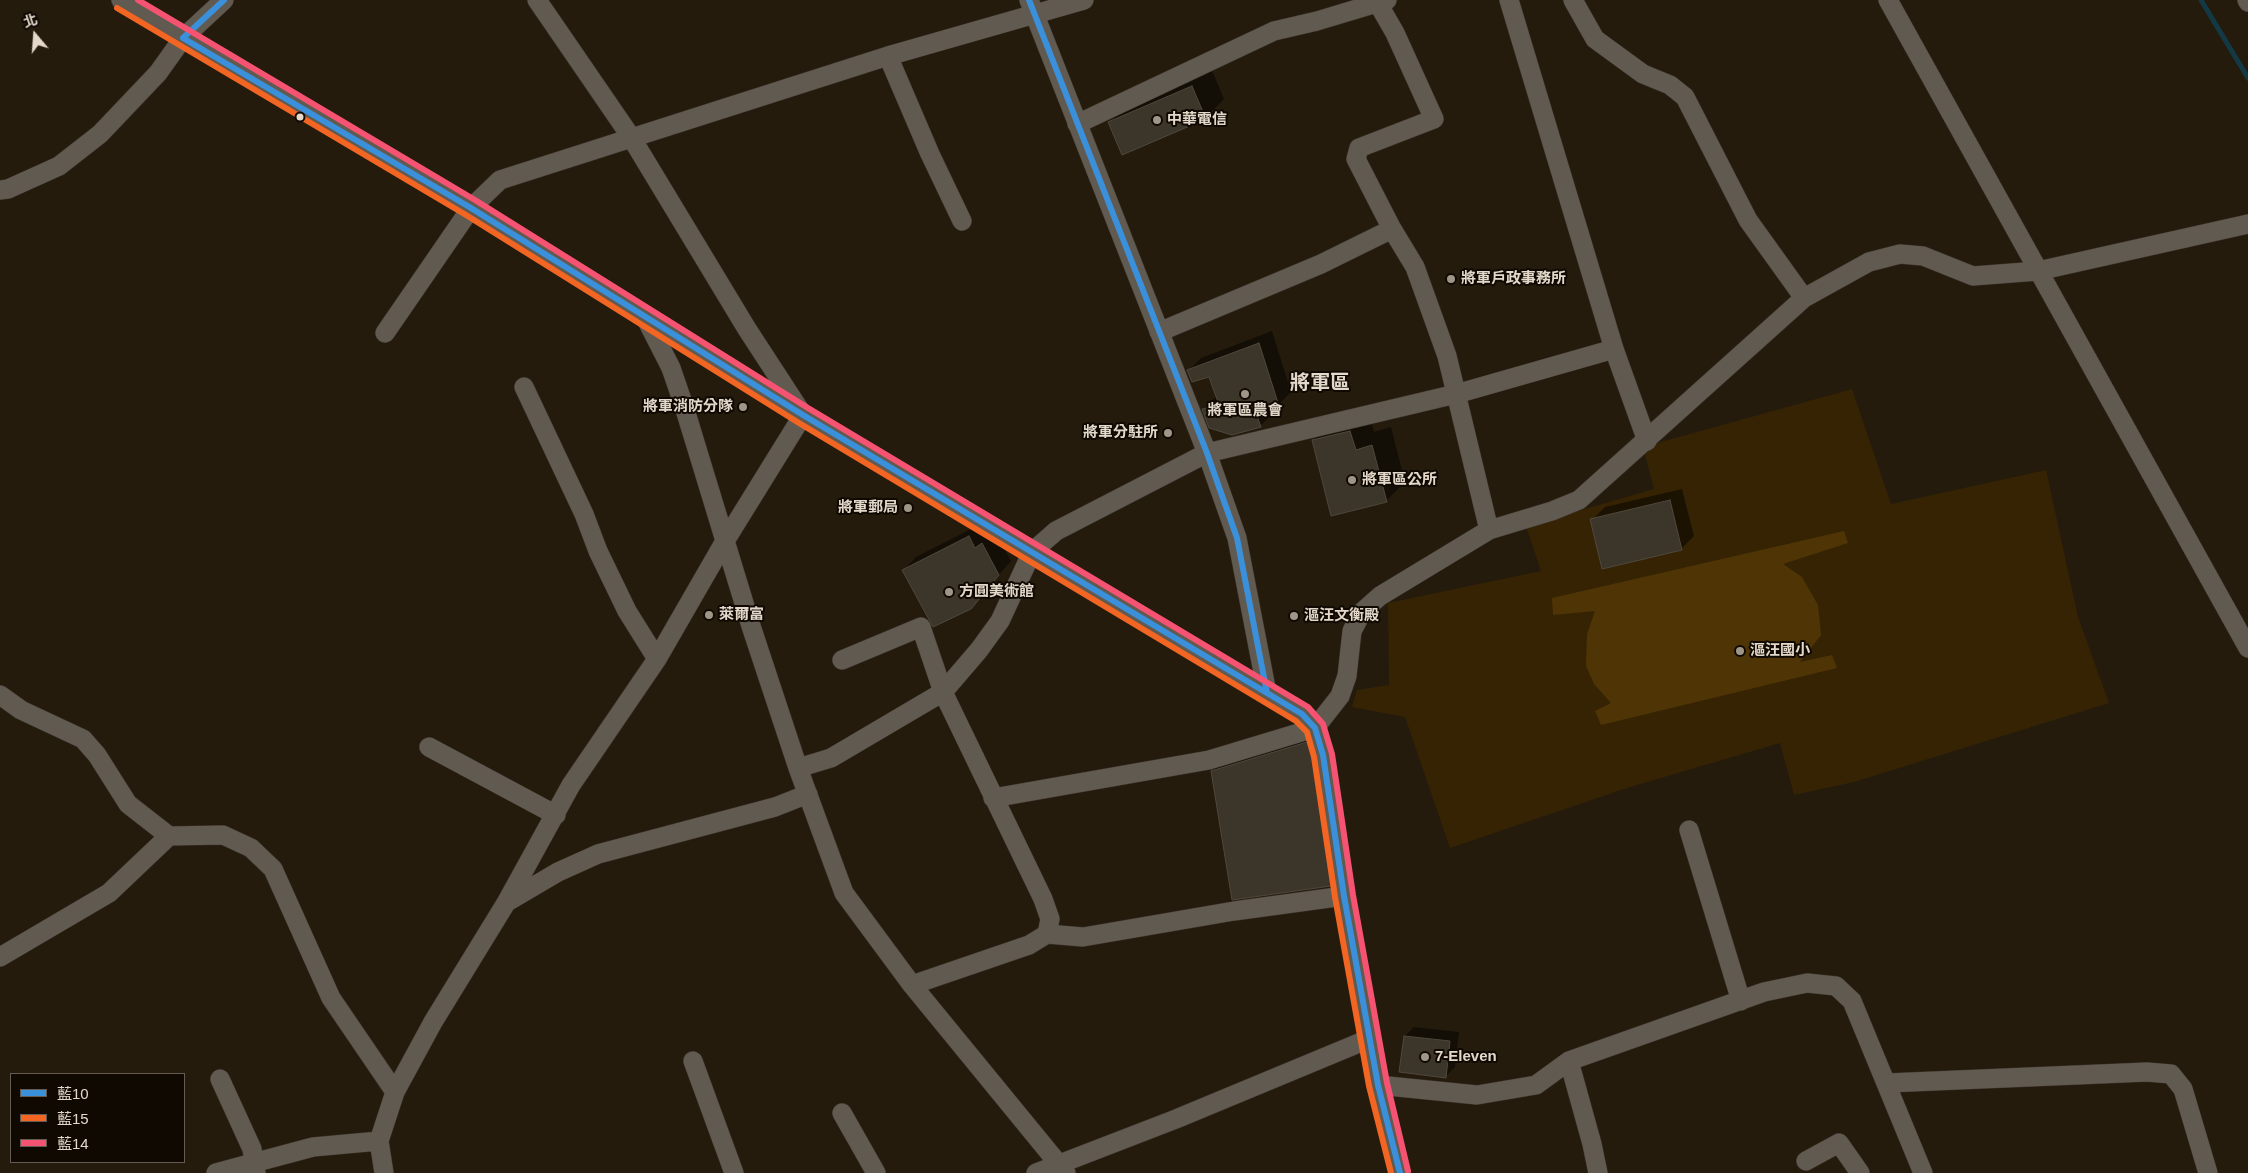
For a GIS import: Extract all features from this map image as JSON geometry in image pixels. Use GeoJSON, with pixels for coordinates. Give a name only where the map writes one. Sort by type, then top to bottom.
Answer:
{"type":"FeatureCollection","features":[{"type":"Feature","properties":{"kind":"street"},"geometry":{"type":"LineString","coordinates":[[121,0],[471,208],[803,415],[1267,694],[1287,703],[1302,714],[1315,728],[1323,755],[1344,896],[1378,1085],[1400,1173]]}},
{"type":"Feature","properties":{"kind":"street"},"geometry":{"type":"LineString","coordinates":[[0,190],[8,190],[59,166],[100,134],[158,72],[183,38],[224,0]]}},
{"type":"Feature","properties":{"kind":"street"},"geometry":{"type":"LineString","coordinates":[[537,0],[631,137],[747,329],[803,415]]}},
{"type":"Feature","properties":{"kind":"street"},"geometry":{"type":"LineString","coordinates":[[385,333],[471,208],[500,180],[631,137],[807,83],[1032,7],[1084,0]]}},
{"type":"Feature","properties":{"kind":"street"},"geometry":{"type":"LineString","coordinates":[[1509,0],[1614,349],[1646,440]]}},
{"type":"Feature","properties":{"kind":"street"},"geometry":{"type":"LineString","coordinates":[[1573,0],[1596,39],[1643,74],[1670,85],[1685,96],[1748,220],[1804,298]]}},
{"type":"Feature","properties":{"kind":"street"},"geometry":{"type":"LineString","coordinates":[[1888,0],[2248,648]]}},
{"type":"Feature","properties":{"kind":"street"},"geometry":{"type":"LineString","coordinates":[[1077,124],[1274,31],[1380,1],[1434,119],[1359,148],[1356,159],[1392,230],[1415,267],[1447,356],[1488,530]]}},
{"type":"Feature","properties":{"kind":"street"},"geometry":{"type":"LineString","coordinates":[[1032,7],[1208,453],[1237,538],[1267,694]]}},
{"type":"Feature","properties":{"kind":"street"},"geometry":{"type":"LineString","coordinates":[[888,56],[930,154],[962,221]]}},
{"type":"Feature","properties":{"kind":"street"},"geometry":{"type":"LineString","coordinates":[[993,798],[1209,760],[1315,728],[1340,696],[1347,676],[1352,631],[1362,612],[1380,596],[1488,530],[1552,511],[1579,500],[1804,298],[1869,262],[1900,254],[1923,256],[1973,276],[2038,271],[2248,224]]}},
{"type":"Feature","properties":{"kind":"street"},"geometry":{"type":"LineString","coordinates":[[1160,332],[1321,264],[1392,230]]}},
{"type":"Feature","properties":{"kind":"street"},"geometry":{"type":"LineString","coordinates":[[646,318],[671,368],[798,768],[844,892],[912,985],[1062,1169]]}},
{"type":"Feature","properties":{"kind":"street"},"geometry":{"type":"LineString","coordinates":[[798,768],[831,758],[943,692],[979,650],[1000,621],[1032,552],[1056,531],[1208,453],[1456,394],[1614,349]]}},
{"type":"Feature","properties":{"kind":"street"},"geometry":{"type":"LineString","coordinates":[[524,387],[627,611],[657,659]]}},
{"type":"Feature","properties":{"kind":"street"},"geometry":{"type":"LineString","coordinates":[[384,1173],[379,1140],[395,1092],[434,1022],[506,903],[571,785],[657,659],[725,541],[803,415]]}},
{"type":"Feature","properties":{"kind":"street"},"geometry":{"type":"LineString","coordinates":[[842,660],[921,627],[943,692],[1043,899],[1050,919],[1047,934]]}},
{"type":"Feature","properties":{"kind":"street"},"geometry":{"type":"LineString","coordinates":[[0,695],[21,710],[83,739],[96,755],[128,804],[169,836],[223,835],[251,848],[273,869],[331,998],[395,1092]]}},
{"type":"Feature","properties":{"kind":"street"},"geometry":{"type":"LineString","coordinates":[[429,747],[556,815]]}},
{"type":"Feature","properties":{"kind":"street"},"geometry":{"type":"LineString","coordinates":[[506,903],[558,872],[598,854],[775,807],[808,794]]}},
{"type":"Feature","properties":{"kind":"street"},"geometry":{"type":"LineString","coordinates":[[1689,830],[1741,1001]]}},
{"type":"Feature","properties":{"kind":"street"},"geometry":{"type":"LineString","coordinates":[[0,957],[109,893],[169,836]]}},
{"type":"Feature","properties":{"kind":"street"},"geometry":{"type":"LineString","coordinates":[[912,985],[1029,945],[1047,934],[1083,937],[1234,911],[1344,896]]}},
{"type":"Feature","properties":{"kind":"street"},"geometry":{"type":"LineString","coordinates":[[1378,1085],[1477,1094],[1536,1085],[1569,1061],[1764,992],[1807,983],[1836,986],[1852,1001],[1923,1173]]}},
{"type":"Feature","properties":{"kind":"street"},"geometry":{"type":"LineString","coordinates":[[1036,1173],[1062,1169],[1176,1119],[1371,1038]]}},
{"type":"Feature","properties":{"kind":"street"},"geometry":{"type":"LineString","coordinates":[[693,1061],[734,1173]]}},
{"type":"Feature","properties":{"kind":"street"},"geometry":{"type":"LineString","coordinates":[[1569,1061],[1598,1173]]}},
{"type":"Feature","properties":{"kind":"street"},"geometry":{"type":"LineString","coordinates":[[1887,1083],[2147,1072],[2171,1074],[2183,1090],[2208,1173]]}},
{"type":"Feature","properties":{"kind":"street"},"geometry":{"type":"LineString","coordinates":[[220,1079],[252,1149],[255,1168]]}},
{"type":"Feature","properties":{"kind":"street"},"geometry":{"type":"LineString","coordinates":[[842,1113],[876,1173]]}},
{"type":"Feature","properties":{"kind":"street"},"geometry":{"type":"LineString","coordinates":[[216,1173],[255,1168],[313,1147],[379,1140]]}},
{"type":"Feature","properties":{"kind":"street"},"geometry":{"type":"LineString","coordinates":[[1806,1161],[1839,1143],[1860,1173]]}},
{"type":"Feature","properties":{"kind":"shaded area","name":"漚汪國小"},"geometry":{"type":"Polygon","coordinates":[[[1852,389],[1891,504],[2046,470],[2078,617],[2109,703],[1854,782],[1794,795],[1780,743],[1627,788],[1450,848],[1405,717],[1352,707],[1357,690],[1389,685],[1388,603],[1541,571],[1526,526],[1654,489],[1643,447],[1852,389]]]}},
{"type":"Feature","properties":{"kind":"shaded area"},"geometry":{"type":"Polygon","coordinates":[[[1844,531],[1848,543],[1783,564],[1802,577],[1818,605],[1821,635],[1800,662],[1832,655],[1837,668],[1601,725],[1595,711],[1611,703],[1594,684],[1586,666],[1587,634],[1595,611],[1553,615],[1552,598],[1844,531]]]}},
{"type":"Feature","properties":{"kind":"building","name":"中華電信"},"geometry":{"type":"Polygon","coordinates":[[[1192,86],[1206,119],[1122,155],[1108,122],[1192,86]]]}},
{"type":"Feature","properties":{"kind":"building","name":"將軍區農會"},"geometry":{"type":"Polygon","coordinates":[[[1259,343],[1279,406],[1256,413],[1261,427],[1232,435],[1209,428],[1202,409],[1219,405],[1209,377],[1192,382],[1187,370],[1259,343]]]}},
{"type":"Feature","properties":{"kind":"building","name":"將軍區公所"},"geometry":{"type":"Polygon","coordinates":[[[1350,431],[1356,450],[1372,445],[1387,502],[1331,516],[1312,440],[1350,431]]]}},
{"type":"Feature","properties":{"kind":"building"},"geometry":{"type":"Polygon","coordinates":[[[1670,500],[1682,550],[1602,569],[1590,519],[1670,500]]]}},
{"type":"Feature","properties":{"kind":"building","name":"方圓美術館"},"geometry":{"type":"Polygon","coordinates":[[[969,536],[975,548],[982,543],[999,575],[971,609],[933,627],[902,570],[969,536]]]}},
{"type":"Feature","properties":{"kind":"building"},"geometry":{"type":"Polygon","coordinates":[[[1307,742],[1312,757],[1331,886],[1232,900],[1211,771],[1307,742]]]}},
{"type":"Feature","properties":{"kind":"building","name":"7-Eleven"},"geometry":{"type":"Polygon","coordinates":[[[1404,1036],[1450,1041],[1446,1078],[1399,1072],[1404,1036]]]}},
{"type":"Feature","properties":{"kind":"waterway"},"geometry":{"type":"LineString","coordinates":[[2201,0],[2248,78]]}},
{"type":"Feature","properties":{"kind":"transit line","name":"藍14"},"geometry":{"type":"LineString","coordinates":[[138,0],[475,200],[808,408],[1308,707],[1323,724],[1332,754],[1353,895],[1387,1083],[1408,1171]]}},
{"type":"Feature","properties":{"kind":"transit line","name":"藍10"},"geometry":{"type":"LineString","coordinates":[[183,38],[224,0]]}},
{"type":"Feature","properties":{"kind":"transit line","name":"藍10"},"geometry":{"type":"LineString","coordinates":[[1029,0],[1207,453],[1237,538],[1267,693]]}},
{"type":"Feature","properties":{"kind":"transit line","name":"藍15"},"geometry":{"type":"LineString","coordinates":[[117,8],[466,215],[799,423],[1296,721],[1307,732],[1314,757],[1335,897],[1369,1086],[1391,1173]]}},
{"type":"Feature","properties":{"kind":"transit line","name":"藍10"},"geometry":{"type":"LineString","coordinates":[[183,38],[471,208],[803,415],[1302,714],[1315,728],[1323,755],[1344,896],[1378,1085],[1400,1173]]}},
{"type":"Feature","properties":{"kind":"place","name":"中華電信"},"geometry":{"type":"Point","coordinates":[1157,120]}},
{"type":"Feature","properties":{"kind":"place","name":"將軍戶政事務所"},"geometry":{"type":"Point","coordinates":[1451,279]}},
{"type":"Feature","properties":{"kind":"place","name":"將軍區農會"},"geometry":{"type":"Point","coordinates":[1245,394]}},
{"type":"Feature","properties":{"kind":"place","name":"將軍消防分隊"},"geometry":{"type":"Point","coordinates":[743,407]}},
{"type":"Feature","properties":{"kind":"place","name":"將軍分駐所"},"geometry":{"type":"Point","coordinates":[1168,433]}},
{"type":"Feature","properties":{"kind":"place","name":"將軍區公所"},"geometry":{"type":"Point","coordinates":[1352,480]}},
{"type":"Feature","properties":{"kind":"place","name":"將軍郵局"},"geometry":{"type":"Point","coordinates":[908,508]}},
{"type":"Feature","properties":{"kind":"place","name":"方圓美術館"},"geometry":{"type":"Point","coordinates":[949,592]}},
{"type":"Feature","properties":{"kind":"place","name":"萊爾富"},"geometry":{"type":"Point","coordinates":[709,615]}},
{"type":"Feature","properties":{"kind":"place","name":"漚汪文衡殿"},"geometry":{"type":"Point","coordinates":[1294,616]}},
{"type":"Feature","properties":{"kind":"place","name":"漚汪國小"},"geometry":{"type":"Point","coordinates":[1740,651]}},
{"type":"Feature","properties":{"kind":"place","name":"7-Eleven"},"geometry":{"type":"Point","coordinates":[1425,1057]}},
{"type":"Feature","properties":{"kind":"district","name":"將軍區"},"geometry":{"type":"Point","coordinates":[1320,383]}}]}
